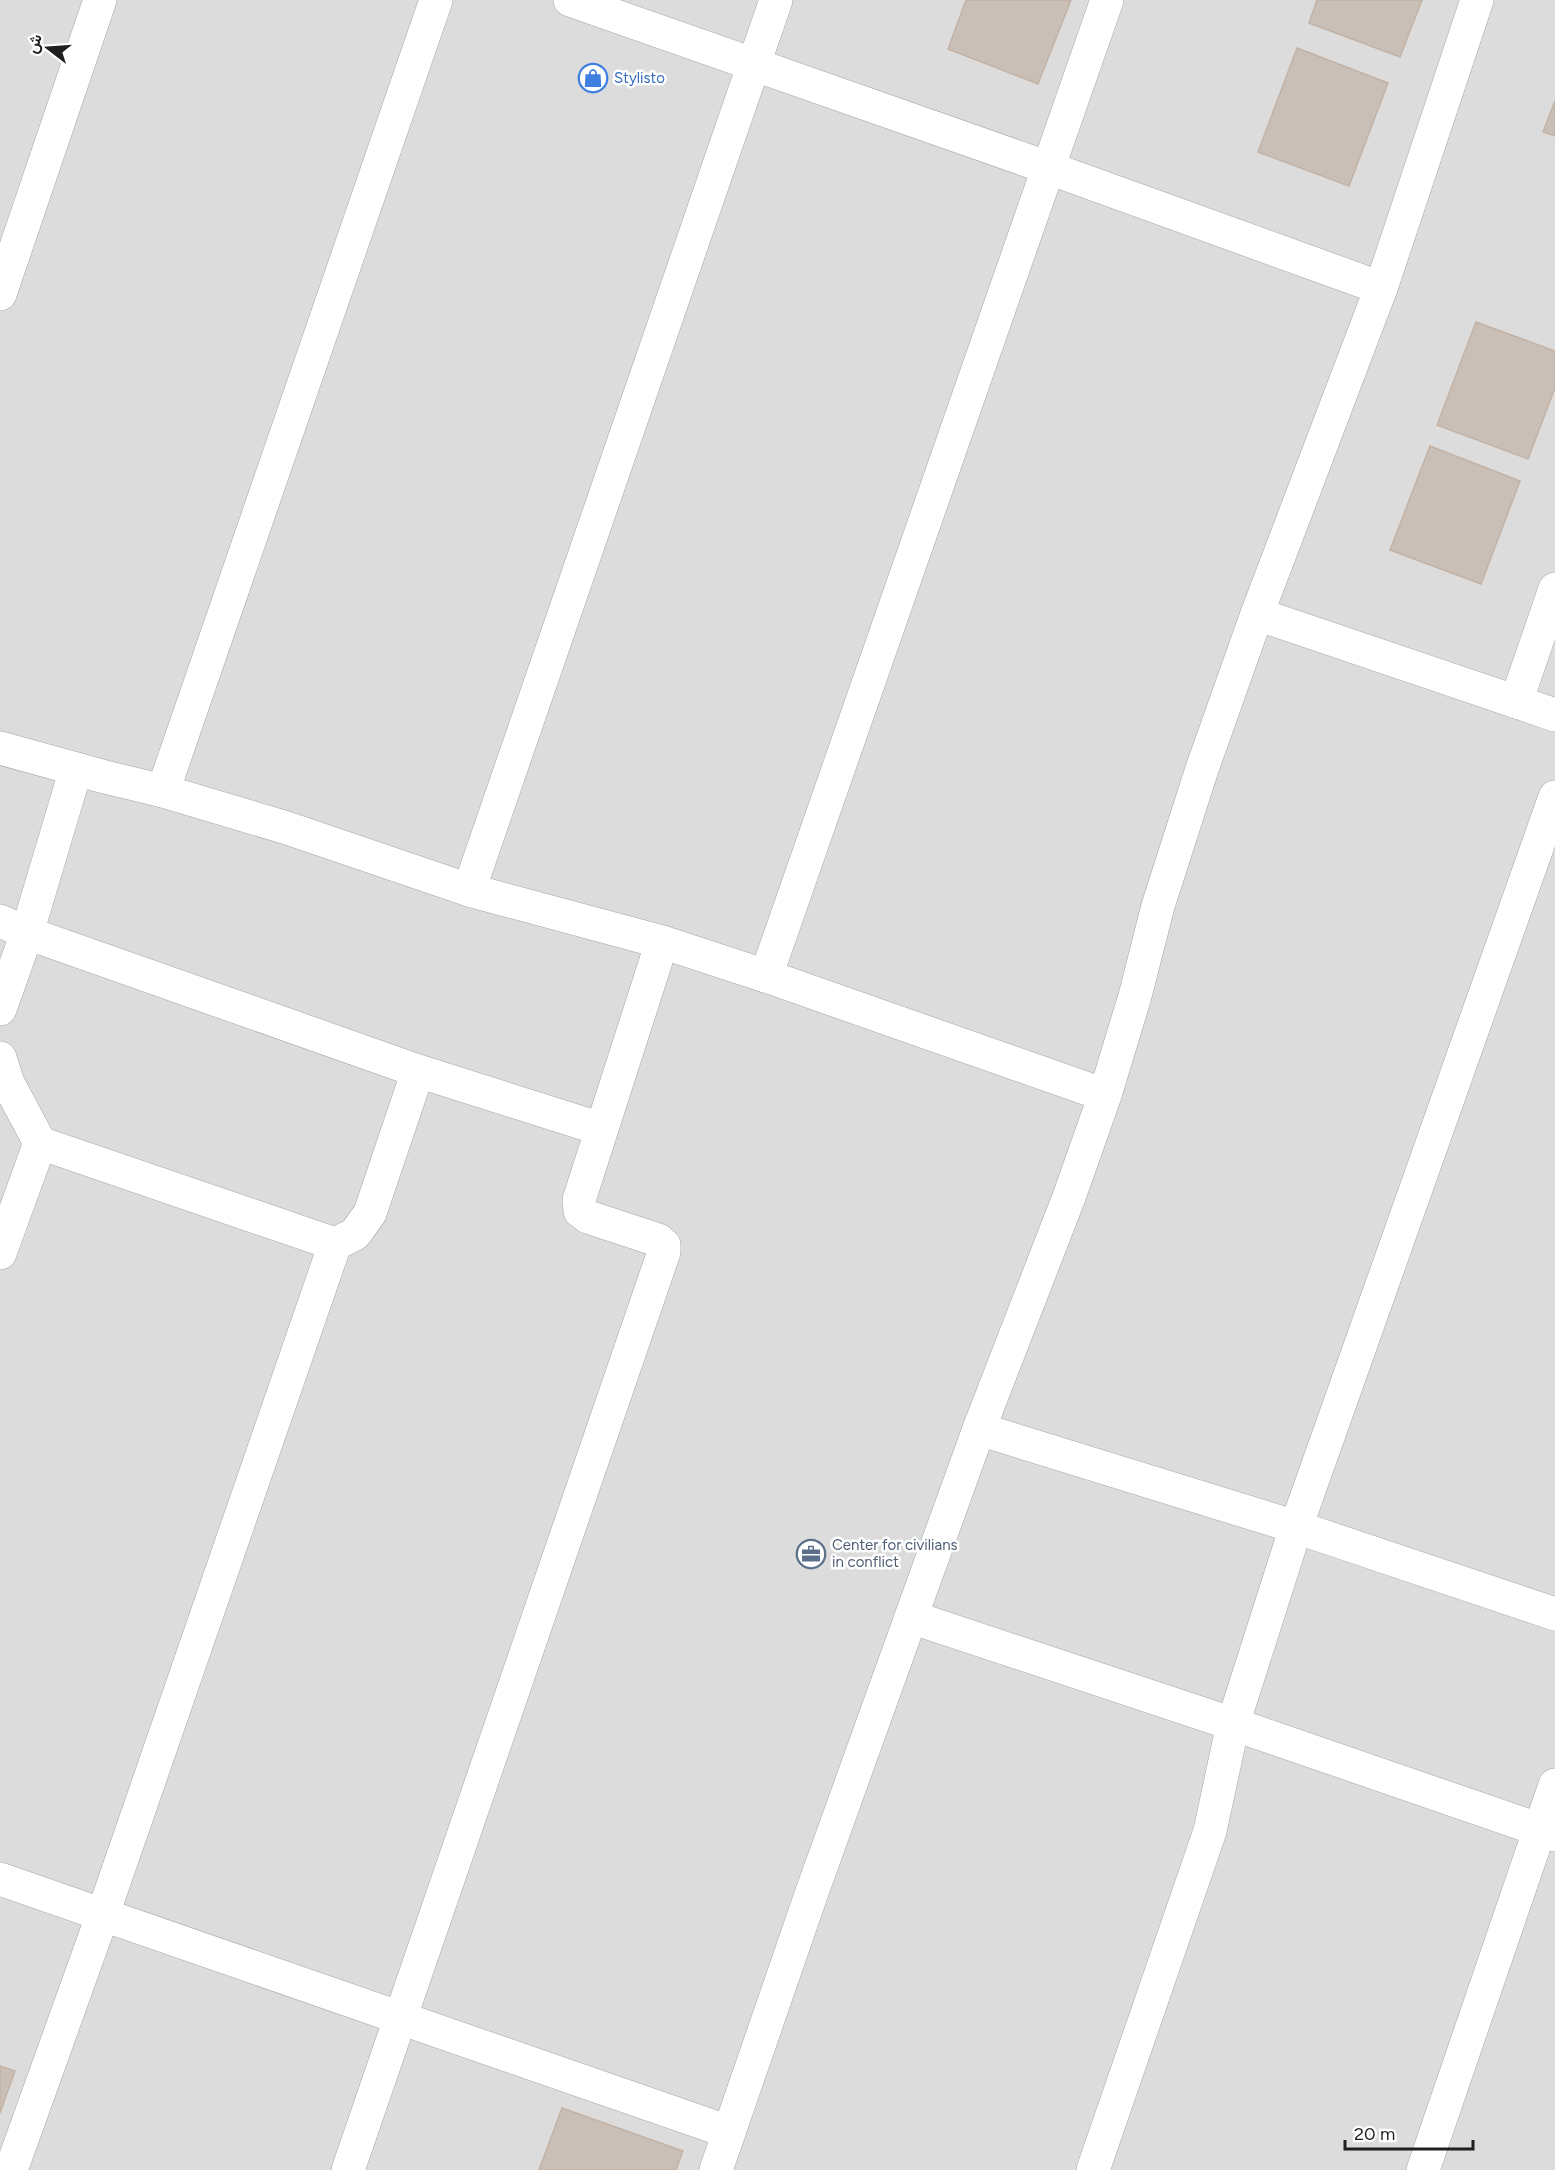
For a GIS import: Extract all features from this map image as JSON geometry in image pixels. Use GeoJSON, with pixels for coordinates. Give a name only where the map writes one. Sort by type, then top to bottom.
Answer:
{"type":"FeatureCollection","features":[{"type":"Feature","properties":{"kind":"street"},"geometry":{"type":"LineString","coordinates":[[0,294],[100,0]]}},
{"type":"Feature","properties":{"kind":"street"},"geometry":{"type":"LineString","coordinates":[[164,791],[436,0]]}},
{"type":"Feature","properties":{"kind":"street"},"geometry":{"type":"LineString","coordinates":[[570,0],[1049,168],[1381,288]]}},
{"type":"Feature","properties":{"kind":"street"},"geometry":{"type":"LineString","coordinates":[[469,890],[776,0]]}},
{"type":"Feature","properties":{"kind":"street"},"geometry":{"type":"LineString","coordinates":[[766,976],[1107,0]]}},
{"type":"Feature","properties":{"kind":"street"},"geometry":{"type":"LineString","coordinates":[[716,2170],[911,1617],[1105,1095],[1135,996],[1158,906],[1202,769],[1257,614],[1381,288],[1477,0]]}},
{"type":"Feature","properties":{"kind":"street"},"geometry":{"type":"LineString","coordinates":[[1516,702],[1555,589]]}},
{"type":"Feature","properties":{"kind":"street"},"geometry":{"type":"LineString","coordinates":[[1257,614],[1555,715]]}},
{"type":"Feature","properties":{"kind":"street"},"geometry":{"type":"LineString","coordinates":[[0,748],[164,791],[287,828],[469,890],[662,942],[766,976],[1105,1095]]}},
{"type":"Feature","properties":{"kind":"street"},"geometry":{"type":"LineString","coordinates":[[0,1009],[14,927],[75,769]]}},
{"type":"Feature","properties":{"kind":"street"},"geometry":{"type":"LineString","coordinates":[[1093,2170],[1210,1831],[1233,1724],[1296,1527],[1555,797]]}},
{"type":"Feature","properties":{"kind":"street"},"geometry":{"type":"LineString","coordinates":[[14,927],[418,1071],[602,1129]]}},
{"type":"Feature","properties":{"kind":"street"},"geometry":{"type":"LineString","coordinates":[[348,2170],[664,1252],[663,1245],[658,1240],[588,1217],[580,1211],[579,1200],[662,942]]}},
{"type":"Feature","properties":{"kind":"street"},"geometry":{"type":"LineString","coordinates":[[0,1058],[8,1083],[40,1143],[335,1244]]}},
{"type":"Feature","properties":{"kind":"street"},"geometry":{"type":"LineString","coordinates":[[11,2170],[103,1914],[335,1244],[354,1234],[370,1213],[418,1071]]}},
{"type":"Feature","properties":{"kind":"street"},"geometry":{"type":"LineString","coordinates":[[0,1253],[40,1143]]}},
{"type":"Feature","properties":{"kind":"street"},"geometry":{"type":"LineString","coordinates":[[980,1429],[1296,1527],[1555,1614]]}},
{"type":"Feature","properties":{"kind":"street"},"geometry":{"type":"LineString","coordinates":[[911,1617],[1547,1832]]}},
{"type":"Feature","properties":{"kind":"street"},"geometry":{"type":"LineString","coordinates":[[1423,2170],[1547,1832],[1555,1785]]}},
{"type":"Feature","properties":{"kind":"street"},"geometry":{"type":"LineString","coordinates":[[0,1879],[729,2132]]}},
{"type":"Feature","properties":{"kind":"shaded area"},"geometry":{"type":"Polygon","coordinates":[[[0,0],[1555,0],[1555,2170],[0,2170],[0,0]]]}},
{"type":"Feature","properties":{"kind":"building"},"geometry":{"type":"Polygon","coordinates":[[[966,0],[1071,0],[1038,84],[948,49],[966,0]]]}},
{"type":"Feature","properties":{"kind":"building"},"geometry":{"type":"Polygon","coordinates":[[[1317,0],[1422,0],[1400,57],[1309,23],[1317,0]]]}},
{"type":"Feature","properties":{"kind":"building"},"geometry":{"type":"Polygon","coordinates":[[[1297,48],[1388,83],[1349,186],[1258,152],[1297,48]]]}},
{"type":"Feature","properties":{"kind":"building"},"geometry":{"type":"Polygon","coordinates":[[[1555,101],[1555,136],[1543,132],[1555,101]]]}},
{"type":"Feature","properties":{"kind":"building"},"geometry":{"type":"Polygon","coordinates":[[[1476,322],[1555,351],[1555,388],[1528,459],[1437,425],[1476,322]]]}},
{"type":"Feature","properties":{"kind":"building"},"geometry":{"type":"Polygon","coordinates":[[[1430,446],[1520,481],[1481,584],[1390,550],[1430,446]]]}},
{"type":"Feature","properties":{"kind":"building"},"geometry":{"type":"Polygon","coordinates":[[[0,2066],[15,2071],[0,2113],[0,2066]]]}},
{"type":"Feature","properties":{"kind":"building"},"geometry":{"type":"Polygon","coordinates":[[[562,2108],[683,2151],[676,2170],[539,2170],[562,2108]]]}},
{"type":"Feature","properties":{"kind":"place","name":"Stylisto"},"geometry":{"type":"Point","coordinates":[593,78]}},
{"type":"Feature","properties":{"kind":"place","name":"Center for civilians in conflict"},"geometry":{"type":"Point","coordinates":[811,1554]}}]}
